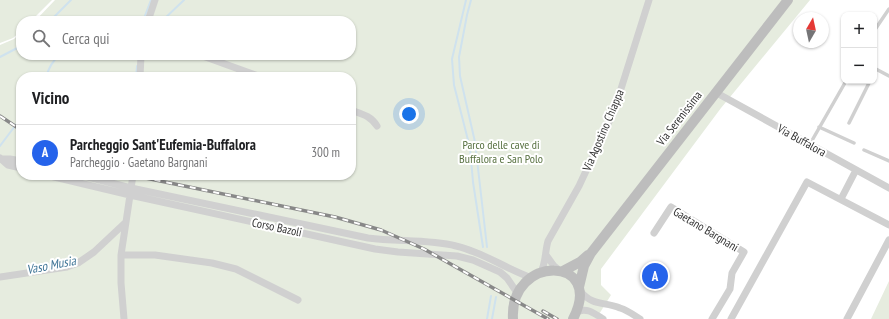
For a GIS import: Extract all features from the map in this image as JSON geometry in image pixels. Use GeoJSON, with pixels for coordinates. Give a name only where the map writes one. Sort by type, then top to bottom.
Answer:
{"type":"FeatureCollection","features":[{"type":"Feature","properties":{"kind":"main road","name":"Via Serenissima"},"geometry":{"type":"LineString","coordinates":[[513,319],[518,294],[527,282],[542,272],[548,270],[561,270],[580,262],[591,252],[788,0]]}},
{"type":"Feature","properties":{"kind":"main road","name":"Via Serenissima"},"geometry":{"type":"LineString","coordinates":[[575,316],[584,266],[591,252]]}},
{"type":"Feature","properties":{"kind":"main road"},"geometry":{"type":"LineString","coordinates":[[561,270],[572,277],[579,289]]}},
{"type":"Feature","properties":{"kind":"street"},"geometry":{"type":"LineString","coordinates":[[149,16],[154,0]]}},
{"type":"Feature","properties":{"kind":"street","name":"Via Agostino Chiappa"},"geometry":{"type":"LineString","coordinates":[[542,272],[548,241],[579,186],[614,111],[649,0]]}},
{"type":"Feature","properties":{"kind":"street"},"geometry":{"type":"LineString","coordinates":[[140,72],[141,60]]}},
{"type":"Feature","properties":{"kind":"street"},"geometry":{"type":"LineString","coordinates":[[214,60],[247,72]]}},
{"type":"Feature","properties":{"kind":"street","name":"Via Buffalora"},"geometry":{"type":"LineString","coordinates":[[715,92],[889,188]]}},
{"type":"Feature","properties":{"kind":"street"},"geometry":{"type":"LineString","coordinates":[[356,112],[367,115],[377,126]]}},
{"type":"Feature","properties":{"kind":"street"},"geometry":{"type":"LineString","coordinates":[[1,158],[16,160]]}},
{"type":"Feature","properties":{"kind":"street"},"geometry":{"type":"LineString","coordinates":[[1,158],[8,165],[16,167]]}},
{"type":"Feature","properties":{"kind":"street"},"geometry":{"type":"LineString","coordinates":[[841,199],[856,170]]}},
{"type":"Feature","properties":{"kind":"street","name":"Corso Bazoli"},"geometry":{"type":"LineString","coordinates":[[67,180],[375,249],[457,256],[473,260],[500,272],[507,278],[518,294]]}},
{"type":"Feature","properties":{"kind":"street","name":"Corso Bazoli"},"geometry":{"type":"LineString","coordinates":[[100,180],[368,238],[387,241],[439,243],[456,246],[494,260],[514,272],[532,278]]}},
{"type":"Feature","properties":{"kind":"street"},"geometry":{"type":"LineString","coordinates":[[124,319],[121,283],[121,254],[132,180]]}},
{"type":"Feature","properties":{"kind":"street"},"geometry":{"type":"LineString","coordinates":[[731,319],[807,182],[889,225]]}},
{"type":"Feature","properties":{"kind":"street","name":"Gaetano Bargnani"},"geometry":{"type":"LineString","coordinates":[[654,233],[671,206],[744,252],[732,273],[730,289],[712,319]]}},
{"type":"Feature","properties":{"kind":"street"},"geometry":{"type":"LineString","coordinates":[[0,277],[50,270],[78,263],[94,252],[126,222]]}},
{"type":"Feature","properties":{"kind":"street"},"geometry":{"type":"LineString","coordinates":[[847,319],[889,240]]}},
{"type":"Feature","properties":{"kind":"street"},"geometry":{"type":"LineString","coordinates":[[121,254],[155,255],[212,262],[236,269],[298,300]]}},
{"type":"Feature","properties":{"kind":"street"},"geometry":{"type":"LineString","coordinates":[[546,255],[554,266],[561,270]]}},
{"type":"Feature","properties":{"kind":"street"},"geometry":{"type":"LineString","coordinates":[[579,289],[591,300],[600,304],[621,308],[640,319]]}},
{"type":"Feature","properties":{"kind":"street"},"geometry":{"type":"LineString","coordinates":[[575,316],[583,310],[590,311],[603,319]]}},
{"type":"Feature","properties":{"kind":"lane"},"geometry":{"type":"LineString","coordinates":[[877,27],[889,9]]}},
{"type":"Feature","properties":{"kind":"lane"},"geometry":{"type":"LineString","coordinates":[[877,69],[889,76]]}},
{"type":"Feature","properties":{"kind":"lane"},"geometry":{"type":"LineString","coordinates":[[810,144],[844,84]]}},
{"type":"Feature","properties":{"kind":"lane"},"geometry":{"type":"LineString","coordinates":[[849,123],[868,84]]}},
{"type":"Feature","properties":{"kind":"lane"},"geometry":{"type":"LineString","coordinates":[[819,127],[854,143]]}},
{"type":"Feature","properties":{"kind":"lane"},"geometry":{"type":"LineString","coordinates":[[864,150],[889,161]]}},
{"type":"Feature","properties":{"kind":"green space"},"geometry":{"type":"Polygon","coordinates":[[[0,0],[52,0],[36,16],[16,16],[16,35],[0,43],[0,0]]]}},
{"type":"Feature","properties":{"kind":"green space","name":"Parco delle cave di Buffalora e San Polo"},"geometry":{"type":"Polygon","coordinates":[[[55,0],[810,0],[800,12],[793,12],[793,21],[721,108],[601,269],[601,285],[611,295],[596,319],[0,319],[0,45],[16,37],[16,60],[356,60],[356,16],[40,16],[55,0]]]}},
{"type":"Feature","properties":{"kind":"green space"},"geometry":{"type":"Polygon","coordinates":[[[889,281],[889,319],[871,319],[889,281]]]}},
{"type":"Feature","properties":{"kind":"waterway","name":"Vaso Musia"},"geometry":{"type":"LineString","coordinates":[[55,16],[71,0]]}},
{"type":"Feature","properties":{"kind":"waterway","name":"Vaso Musia"},"geometry":{"type":"LineString","coordinates":[[145,16],[151,0]]}},
{"type":"Feature","properties":{"kind":"waterway"},"geometry":{"type":"LineString","coordinates":[[167,16],[184,0]]}},
{"type":"Feature","properties":{"kind":"waterway"},"geometry":{"type":"LineString","coordinates":[[466,0],[452,59],[454,85],[470,148],[473,182],[483,247]]}},
{"type":"Feature","properties":{"kind":"waterway"},"geometry":{"type":"LineString","coordinates":[[471,0],[459,57],[460,76],[475,142],[487,247]]}},
{"type":"Feature","properties":{"kind":"waterway","name":"Vaso Musia"},"geometry":{"type":"LineString","coordinates":[[0,57],[16,49]]}},
{"type":"Feature","properties":{"kind":"waterway"},"geometry":{"type":"LineString","coordinates":[[48,72],[55,60]]}},
{"type":"Feature","properties":{"kind":"waterway","name":"Vaso Musia"},"geometry":{"type":"LineString","coordinates":[[136,72],[137,66]]}},
{"type":"Feature","properties":{"kind":"waterway"},"geometry":{"type":"LineString","coordinates":[[0,146],[16,125]]}},
{"type":"Feature","properties":{"kind":"waterway"},"geometry":{"type":"LineString","coordinates":[[487,319],[491,296]]}},
{"type":"Feature","properties":{"kind":"waterway"},"geometry":{"type":"LineString","coordinates":[[492,319],[496,297]]}},
{"type":"Feature","properties":{"kind":"railway"},"geometry":{"type":"LineString","coordinates":[[0,116],[16,127]]}},
{"type":"Feature","properties":{"kind":"railway"},"geometry":{"type":"LineString","coordinates":[[155,180],[335,217],[381,230],[424,249],[548,319]]}},
{"type":"Feature","properties":{"kind":"railway"},"geometry":{"type":"LineString","coordinates":[[543,311],[557,319]]}},
{"type":"Feature","properties":{"kind":"place","name":"Parcheggio Sant'Eufemia-Buffalora"},"geometry":{"type":"Point","coordinates":[655,276]}}]}
